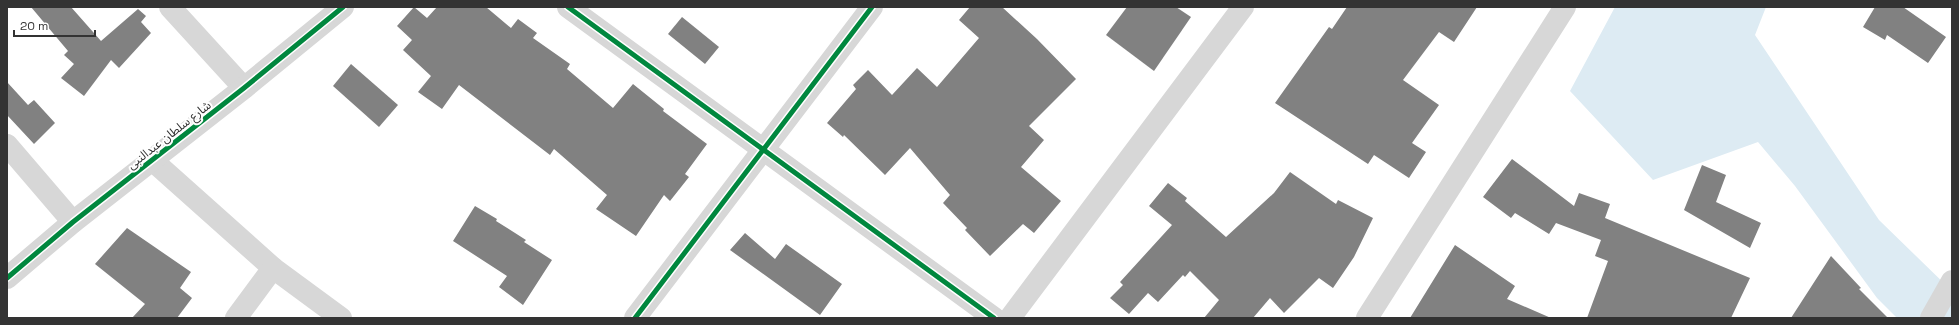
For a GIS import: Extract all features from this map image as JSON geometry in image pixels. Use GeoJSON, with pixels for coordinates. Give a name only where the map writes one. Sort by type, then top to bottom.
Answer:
{"type":"FeatureCollection","features":[{"type":"Feature","properties":{"kind":"street"},"geometry":{"type":"LineString","coordinates":[[170,7],[244,88]]}},
{"type":"Feature","properties":{"kind":"street","name":"شارع سلطان عبدالنبى"},"geometry":{"type":"LineString","coordinates":[[7,278],[73,222],[244,88],[343,7]]}},
{"type":"Feature","properties":{"kind":"street"},"geometry":{"type":"LineString","coordinates":[[568,7],[994,318]]}},
{"type":"Feature","properties":{"kind":"street"},"geometry":{"type":"LineString","coordinates":[[635,318],[872,7]]}},
{"type":"Feature","properties":{"kind":"street"},"geometry":{"type":"LineString","coordinates":[[1010,318],[1243,7]]}},
{"type":"Feature","properties":{"kind":"street"},"geometry":{"type":"LineString","coordinates":[[1367,318],[1565,7]]}},
{"type":"Feature","properties":{"kind":"street"},"geometry":{"type":"LineString","coordinates":[[7,145],[73,222]]}},
{"type":"Feature","properties":{"kind":"street"},"geometry":{"type":"LineString","coordinates":[[152,160],[273,268],[341,318]]}},
{"type":"Feature","properties":{"kind":"street"},"geometry":{"type":"LineString","coordinates":[[236,318],[273,268]]}},
{"type":"Feature","properties":{"kind":"street"},"geometry":{"type":"LineString","coordinates":[[1930,318],[1952,282]]}},
{"type":"Feature","properties":{"kind":"shaded area"},"geometry":{"type":"Polygon","coordinates":[[[1615,7],[1766,7],[1755,35],[1879,220],[1952,291],[1952,318],[1897,318],[1877,298],[1795,186],[1758,142],[1653,180],[1570,91],[1615,7]]]}},
{"type":"Feature","properties":{"kind":"building"},"geometry":{"type":"Polygon","coordinates":[[[31,7],[71,7],[101,41],[138,9],[146,16],[141,22],[151,33],[119,68],[111,60],[84,96],[61,78],[74,64],[64,55],[68,51],[31,7]]]}},
{"type":"Feature","properties":{"kind":"building"},"geometry":{"type":"Polygon","coordinates":[[[414,7],[427,18],[437,7],[486,7],[511,28],[518,19],[537,33],[533,38],[570,64],[567,69],[613,108],[633,84],[664,109],[663,111],[707,144],[685,174],[689,177],[670,201],[664,195],[636,236],[596,209],[607,195],[554,149],[550,155],[459,85],[442,109],[418,92],[431,76],[403,50],[412,40],[397,26],[414,7]]]}},
{"type":"Feature","properties":{"kind":"building"},"geometry":{"type":"Polygon","coordinates":[[[970,7],[1002,7],[1037,39],[1076,79],[1029,126],[1044,140],[1021,167],[1061,201],[1034,233],[1023,224],[990,256],[965,230],[967,228],[943,203],[950,195],[910,148],[885,175],[844,135],[843,137],[827,123],[856,89],[853,85],[868,70],[892,95],[917,68],[937,87],[979,38],[959,20],[970,7]]]}},
{"type":"Feature","properties":{"kind":"building"},"geometry":{"type":"Polygon","coordinates":[[[1127,7],[1176,7],[1191,17],[1154,71],[1106,35],[1127,7]]]}},
{"type":"Feature","properties":{"kind":"building"},"geometry":{"type":"Polygon","coordinates":[[[1347,7],[1477,7],[1454,42],[1439,32],[1403,80],[1439,105],[1412,143],[1426,152],[1409,178],[1374,155],[1368,164],[1275,103],[1329,27],[1332,29],[1347,7]]]}},
{"type":"Feature","properties":{"kind":"building"},"geometry":{"type":"Polygon","coordinates":[[[1875,7],[1903,7],[1946,37],[1928,63],[1887,35],[1885,40],[1863,27],[1875,7]]]}},
{"type":"Feature","properties":{"kind":"building"},"geometry":{"type":"Polygon","coordinates":[[[682,17],[719,47],[705,64],[668,34],[682,17]]]}},
{"type":"Feature","properties":{"kind":"building"},"geometry":{"type":"Polygon","coordinates":[[[351,64],[398,105],[379,127],[333,86],[351,64]]]}},
{"type":"Feature","properties":{"kind":"building"},"geometry":{"type":"Polygon","coordinates":[[[7,82],[28,105],[34,100],[55,123],[34,144],[7,115],[7,82]]]}},
{"type":"Feature","properties":{"kind":"building"},"geometry":{"type":"Polygon","coordinates":[[[1512,159],[1574,206],[1579,193],[1610,204],[1605,218],[1750,278],[1731,318],[1587,318],[1608,261],[1595,256],[1601,240],[1556,223],[1549,234],[1515,213],[1511,218],[1483,197],[1512,159]]]}},
{"type":"Feature","properties":{"kind":"building"},"geometry":{"type":"Polygon","coordinates":[[[1702,165],[1726,175],[1716,202],[1761,223],[1750,248],[1684,210],[1702,165]]]}},
{"type":"Feature","properties":{"kind":"building"},"geometry":{"type":"Polygon","coordinates":[[[1290,172],[1336,204],[1338,200],[1373,218],[1354,257],[1333,288],[1319,278],[1284,313],[1270,298],[1253,318],[1204,318],[1219,300],[1190,271],[1185,277],[1183,275],[1158,302],[1148,293],[1129,314],[1110,298],[1123,285],[1120,282],[1172,225],[1149,206],[1168,183],[1187,198],[1185,201],[1226,237],[1274,193],[1290,172]]]}},
{"type":"Feature","properties":{"kind":"building"},"geometry":{"type":"Polygon","coordinates":[[[475,206],[497,219],[496,221],[526,240],[524,242],[552,260],[523,305],[499,287],[507,276],[453,241],[475,206]]]}},
{"type":"Feature","properties":{"kind":"building"},"geometry":{"type":"Polygon","coordinates":[[[127,228],[191,272],[180,288],[192,298],[177,318],[132,318],[145,304],[95,264],[127,228]]]}},
{"type":"Feature","properties":{"kind":"building"},"geometry":{"type":"Polygon","coordinates":[[[745,233],[775,259],[786,244],[842,284],[820,315],[730,250],[745,233]]]}},
{"type":"Feature","properties":{"kind":"building"},"geometry":{"type":"Polygon","coordinates":[[[1455,245],[1515,286],[1507,299],[1551,318],[1410,318],[1455,245]]]}},
{"type":"Feature","properties":{"kind":"building"},"geometry":{"type":"Polygon","coordinates":[[[1831,256],[1861,288],[1859,289],[1888,318],[1791,318],[1831,256]]]}},
{"type":"Feature","properties":{"kind":"cycle path"},"geometry":{"type":"LineString","coordinates":[[7,278],[73,222],[244,88],[343,7]]}},
{"type":"Feature","properties":{"kind":"cycle path"},"geometry":{"type":"LineString","coordinates":[[568,7],[994,318]]}},
{"type":"Feature","properties":{"kind":"cycle path"},"geometry":{"type":"LineString","coordinates":[[635,318],[872,7]]}}]}
